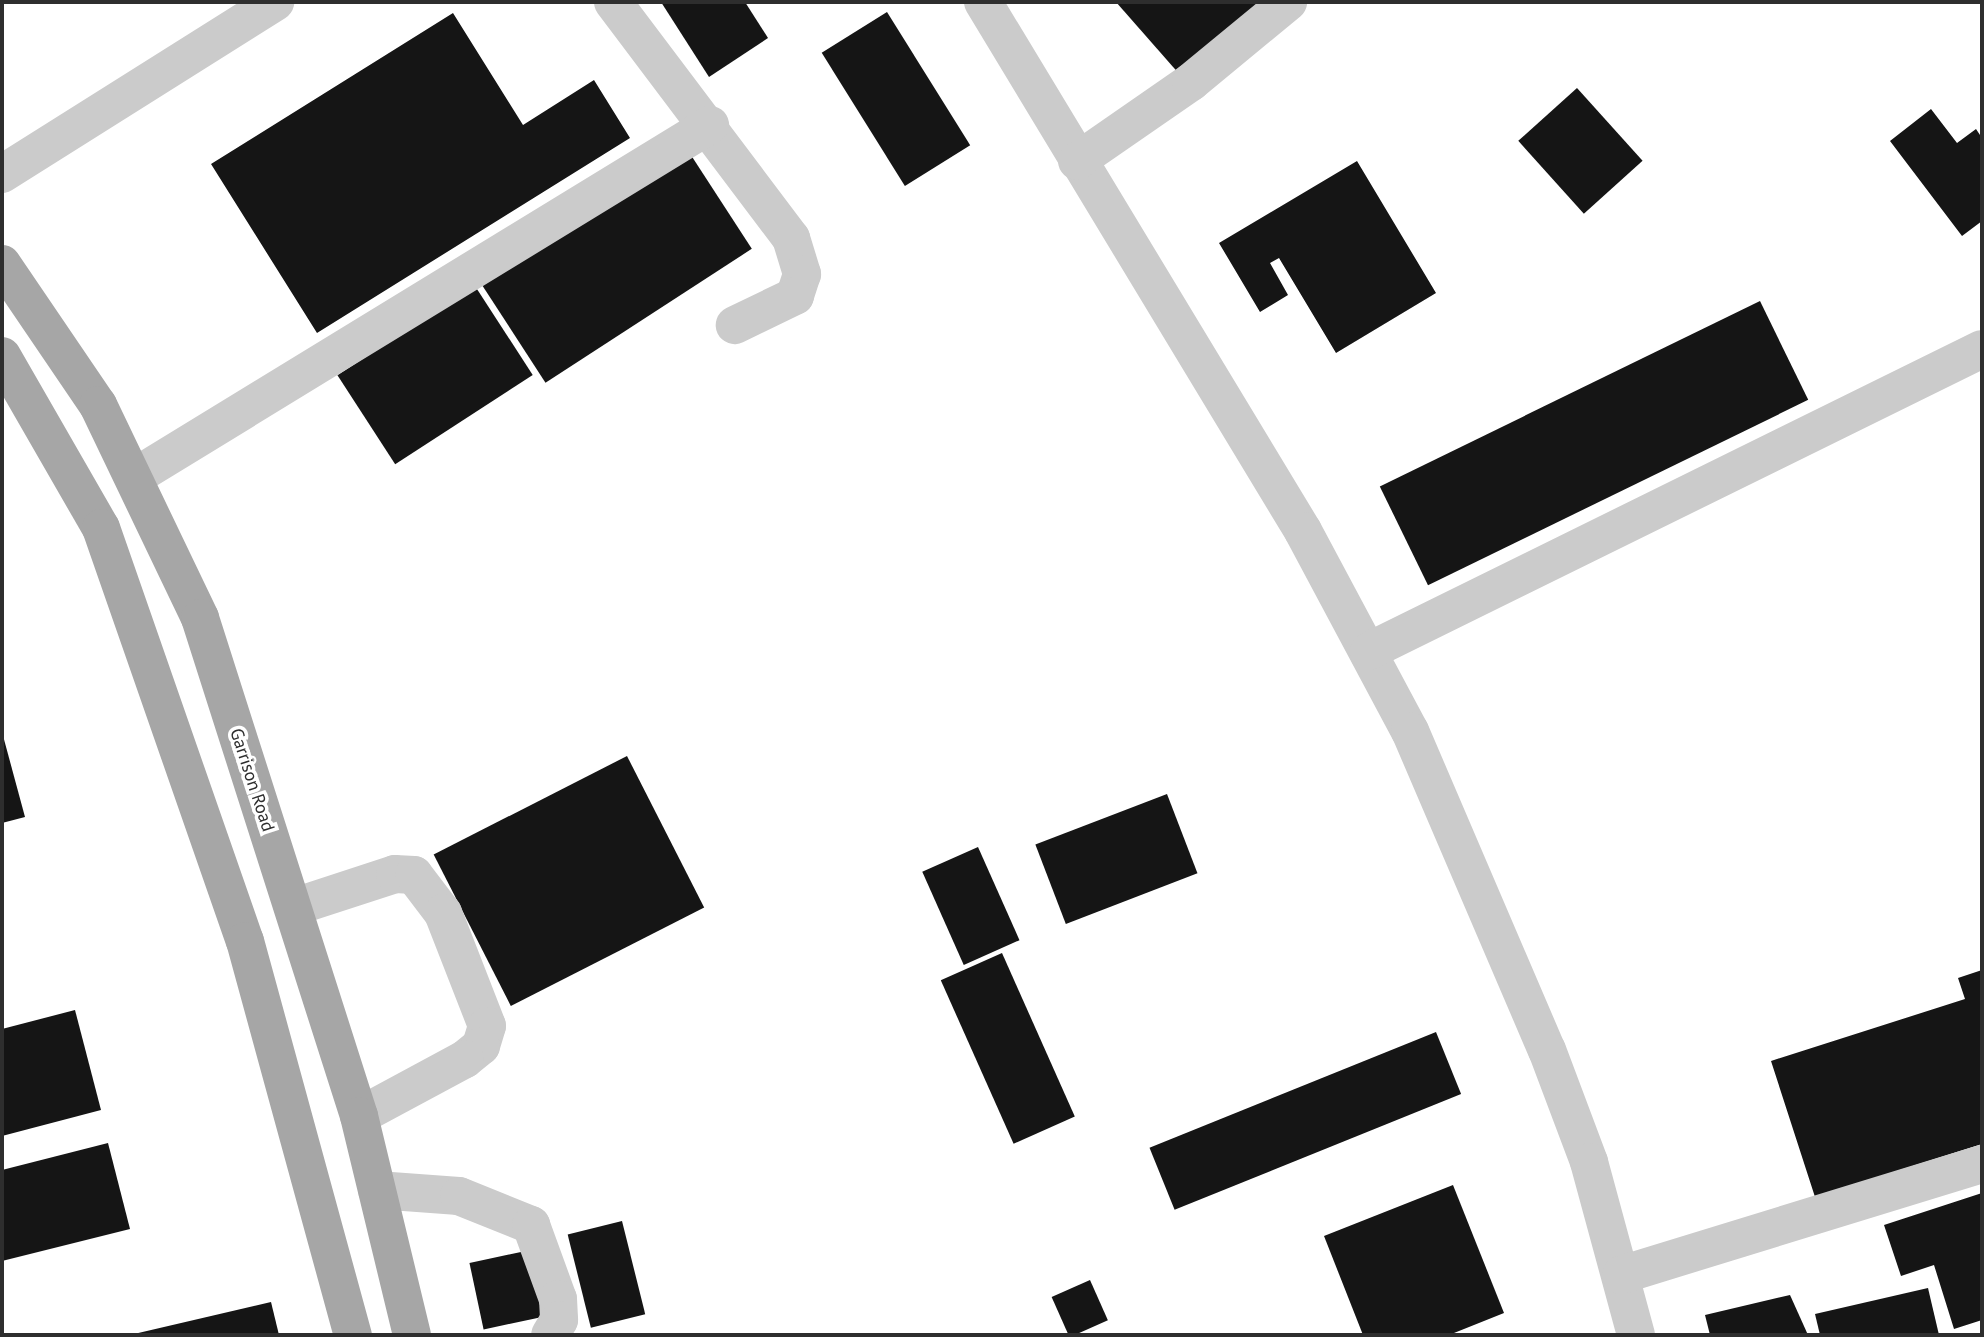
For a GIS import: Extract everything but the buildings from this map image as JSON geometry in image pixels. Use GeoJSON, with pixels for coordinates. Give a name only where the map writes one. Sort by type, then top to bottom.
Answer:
{"type":"FeatureCollection","features":[{"type":"Feature","properties":{"kind":"main road","name":"Garrison Road"},"geometry":{"type":"LineString","coordinates":[[2,264],[98,405],[136,476],[200,618],[359,1116],[412,1335]]}},
{"type":"Feature","properties":{"kind":"main road"},"geometry":{"type":"LineString","coordinates":[[2,356],[101,527],[246,941],[352,1335]]}},
{"type":"Feature","properties":{"kind":"street"},"geometry":{"type":"LineString","coordinates":[[2,174],[275,2]]}},
{"type":"Feature","properties":{"kind":"street"},"geometry":{"type":"LineString","coordinates":[[613,2],[710,125],[791,238],[802,274],[795,296],[735,326]]}},
{"type":"Feature","properties":{"kind":"street"},"geometry":{"type":"LineString","coordinates":[[983,2],[1369,651],[1547,1050],[1621,1275],[1636,1335]]}},
{"type":"Feature","properties":{"kind":"street"},"geometry":{"type":"LineString","coordinates":[[1077,161],[1191,82],[1288,2]]}},
{"type":"Feature","properties":{"kind":"street"},"geometry":{"type":"LineString","coordinates":[[136,476],[710,125]]}},
{"type":"Feature","properties":{"kind":"street"},"geometry":{"type":"LineString","coordinates":[[1369,651],[1982,349]]}},
{"type":"Feature","properties":{"kind":"street"},"geometry":{"type":"LineString","coordinates":[[293,906],[395,874],[414,875],[443,913],[487,1026],[481,1046],[465,1059],[359,1116]]}},
{"type":"Feature","properties":{"kind":"street"},"geometry":{"type":"LineString","coordinates":[[1621,1275],[1982,1164]]}},
{"type":"Feature","properties":{"kind":"street"},"geometry":{"type":"LineString","coordinates":[[377,1190],[459,1196],[531,1225],[558,1299],[559,1320],[550,1335]]}}]}
